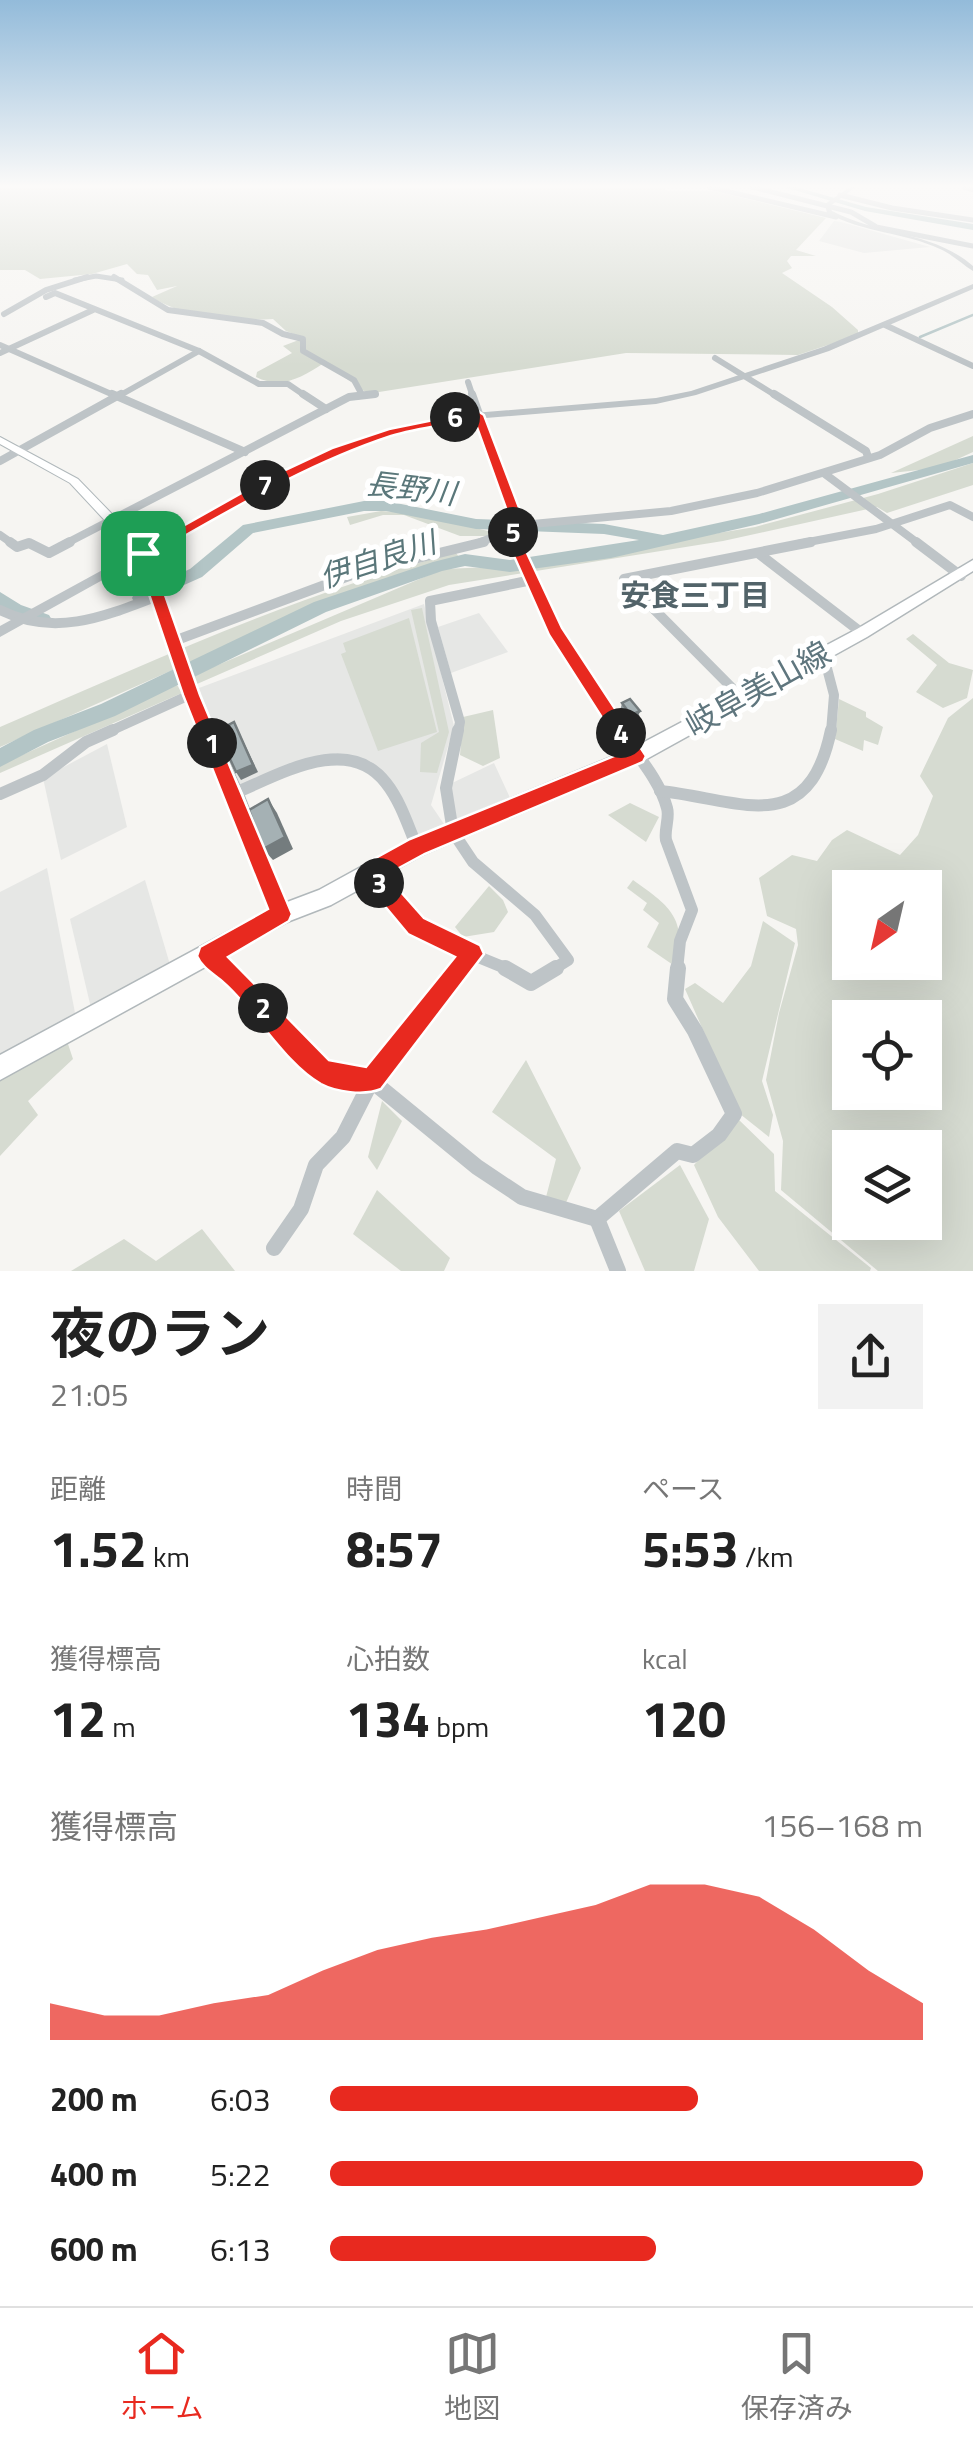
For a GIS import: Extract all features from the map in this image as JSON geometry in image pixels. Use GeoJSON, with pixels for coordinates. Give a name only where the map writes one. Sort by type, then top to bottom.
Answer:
{"type":"FeatureCollection","features":[{"type":"Feature","properties":{"kind":"main road"},"geometry":{"type":"LineString","coordinates":[[0,440],[74,481],[143,553],[175,643],[187,696],[235,793],[281,914]]}},
{"type":"Feature","properties":{"kind":"main road","name":"岐阜美山線"},"geometry":{"type":"LineString","coordinates":[[0,1068],[281,914],[324,898],[417,847],[636,756],[967,571]]}},
{"type":"Feature","properties":{"kind":"street"},"geometry":{"type":"LineString","coordinates":[[936,246],[973,269]]}},
{"type":"Feature","properties":{"kind":"street"},"geometry":{"type":"LineString","coordinates":[[2,315],[28,297],[56,286],[109,276],[138,288],[162,308],[274,326],[283,334],[302,340],[302,352],[354,380],[362,393]]}},
{"type":"Feature","properties":{"kind":"street"},"geometry":{"type":"LineString","coordinates":[[0,632],[273,481],[336,451],[407,428],[478,415],[656,401],[806,357],[973,286]]}},
{"type":"Feature","properties":{"kind":"street"},"geometry":{"type":"LineString","coordinates":[[2,315],[55,293],[199,350],[258,384],[288,384],[326,409]]}},
{"type":"Feature","properties":{"kind":"street"},"geometry":{"type":"LineString","coordinates":[[3,349],[93,310]]}},
{"type":"Feature","properties":{"kind":"street"},"geometry":{"type":"LineString","coordinates":[[885,325],[973,366]]}},
{"type":"Feature","properties":{"kind":"street"},"geometry":{"type":"LineString","coordinates":[[3,349],[245,452]]}},
{"type":"Feature","properties":{"kind":"street"},"geometry":{"type":"LineString","coordinates":[[0,461],[199,350]]}},
{"type":"Feature","properties":{"kind":"street"},"geometry":{"type":"LineString","coordinates":[[715,358],[866,451],[868,457]]}},
{"type":"Feature","properties":{"kind":"street"},"geometry":{"type":"LineString","coordinates":[[468,382],[531,579],[555,631],[670,812],[664,830],[666,840],[692,910],[680,941],[676,999],[734,1114],[719,1134],[693,1155],[677,1151],[597,1219]]}},
{"type":"Feature","properties":{"kind":"street"},"geometry":{"type":"LineString","coordinates":[[0,535],[17,547],[30,543],[48,552],[326,409],[362,393],[374,394]]}},
{"type":"Feature","properties":{"kind":"street"},"geometry":{"type":"LineString","coordinates":[[175,643],[385,564],[439,554],[515,532],[671,511],[829,477],[868,457],[880,456],[932,427],[973,414]]}},
{"type":"Feature","properties":{"kind":"street"},"geometry":{"type":"LineString","coordinates":[[829,477],[869,508],[967,571]]}},
{"type":"Feature","properties":{"kind":"street"},"geometry":{"type":"LineString","coordinates":[[741,697],[624,579],[893,524],[950,504],[973,516]]}},
{"type":"Feature","properties":{"kind":"street"},"geometry":{"type":"LineString","coordinates":[[758,554],[862,633]]}},
{"type":"Feature","properties":{"kind":"street"},"geometry":{"type":"LineString","coordinates":[[370,873],[416,926],[510,968],[531,983],[568,960],[534,915],[473,862],[453,832],[446,788],[460,722],[431,622],[430,601],[531,579]]}},
{"type":"Feature","properties":{"kind":"street"},"geometry":{"type":"LineString","coordinates":[[0,610],[23,620],[78,624],[158,591]]}},
{"type":"Feature","properties":{"kind":"street"},"geometry":{"type":"LineString","coordinates":[[660,791],[708,796],[747,808],[784,804],[794,796],[826,758],[830,741],[834,678],[823,653]]}},
{"type":"Feature","properties":{"kind":"street"},"geometry":{"type":"LineString","coordinates":[[0,794],[43,774],[86,742],[187,696]]}},
{"type":"Feature","properties":{"kind":"street"},"geometry":{"type":"LineString","coordinates":[[235,793],[311,762],[332,757],[346,759],[384,779],[417,847]]}},
{"type":"Feature","properties":{"kind":"street"},"geometry":{"type":"LineString","coordinates":[[274,1248],[301,1209],[316,1165],[342,1137],[372,1080],[472,954]]}},
{"type":"Feature","properties":{"kind":"street"},"geometry":{"type":"LineString","coordinates":[[208,956],[235,977],[320,1069],[333,1077],[372,1080],[477,1167],[522,1197],[597,1219]]}},
{"type":"Feature","properties":{"kind":"street"},"geometry":{"type":"LineString","coordinates":[[597,1219],[618,1271]]}},
{"type":"Feature","properties":{"kind":"shaded area"},"geometry":{"type":"Polygon","coordinates":[[[0,246],[799,246],[796,250],[816,256],[791,256],[787,261],[792,268],[782,273],[832,307],[858,330],[858,335],[798,355],[626,353],[379,392],[364,391],[324,363],[283,382],[256,377],[257,372],[292,353],[283,346],[304,338],[286,331],[273,319],[227,318],[179,310],[152,297],[177,286],[157,290],[148,275],[137,274],[127,264],[92,274],[40,279],[25,270],[0,270],[0,246]]]}},
{"type":"Feature","properties":{"kind":"shaded area"},"geometry":{"type":"Polygon","coordinates":[[[839,246],[930,247],[864,253],[839,246]]]}},
{"type":"Feature","properties":{"kind":"shaded area"},"geometry":{"type":"Polygon","coordinates":[[[973,436],[973,452],[938,468],[891,473],[973,436]]]}},
{"type":"Feature","properties":{"kind":"shaded area"},"geometry":{"type":"Polygon","coordinates":[[[973,463],[973,485],[887,513],[877,507],[723,541],[449,585],[341,621],[197,684],[192,676],[443,569],[518,566],[755,527],[973,463]]]}},
{"type":"Feature","properties":{"kind":"shaded area"},"geometry":{"type":"Polygon","coordinates":[[[381,511],[413,513],[488,531],[488,536],[460,536],[404,515],[383,515],[350,525],[347,517],[381,511]]]}},
{"type":"Feature","properties":{"kind":"shaded area"},"geometry":{"type":"Polygon","coordinates":[[[456,553],[459,557],[338,596],[0,747],[0,727],[168,654],[339,588],[456,553]]]}},
{"type":"Feature","properties":{"kind":"shaded area"},"geometry":{"type":"Polygon","coordinates":[[[424,604],[454,726],[431,805],[444,824],[417,835],[389,779],[370,761],[336,753],[238,787],[199,688],[424,604]]]}},
{"type":"Feature","properties":{"kind":"shaded area"},"geometry":{"type":"Polygon","coordinates":[[[422,608],[449,732],[437,773],[420,772],[421,743],[439,732],[411,610],[422,608]]]}},
{"type":"Feature","properties":{"kind":"shaded area"},"geometry":{"type":"Polygon","coordinates":[[[479,613],[508,652],[451,673],[438,627],[479,613]]]}},
{"type":"Feature","properties":{"kind":"shaded area"},"geometry":{"type":"Polygon","coordinates":[[[409,618],[437,732],[378,751],[341,654],[346,652],[343,643],[409,618]]]}},
{"type":"Feature","properties":{"kind":"shaded area"},"geometry":{"type":"Polygon","coordinates":[[[913,634],[949,663],[973,670],[967,698],[943,708],[916,692],[937,665],[906,639],[913,634]]]}},
{"type":"Feature","properties":{"kind":"shaded area"},"geometry":{"type":"Polygon","coordinates":[[[177,685],[182,693],[0,773],[0,765],[177,685]]]}},
{"type":"Feature","properties":{"kind":"shaded area"},"geometry":{"type":"Polygon","coordinates":[[[973,698],[973,1271],[878,1271],[841,1240],[942,1240],[942,1130],[832,1130],[832,1233],[781,1190],[783,1141],[766,1080],[798,945],[796,929],[767,916],[759,878],[792,855],[817,861],[832,840],[847,830],[900,855],[918,835],[933,796],[920,776],[948,718],[973,698]]]}},
{"type":"Feature","properties":{"kind":"shaded area"},"geometry":{"type":"Polygon","coordinates":[[[839,699],[866,712],[866,717],[883,727],[878,745],[864,740],[863,751],[835,739],[839,699]]]}},
{"type":"Feature","properties":{"kind":"shaded area"},"geometry":{"type":"Polygon","coordinates":[[[493,710],[500,758],[483,766],[460,755],[463,717],[493,710]]]}},
{"type":"Feature","properties":{"kind":"shaded area"},"geometry":{"type":"Polygon","coordinates":[[[107,744],[127,827],[61,860],[43,778],[107,744]]]}},
{"type":"Feature","properties":{"kind":"shaded area"},"geometry":{"type":"Polygon","coordinates":[[[494,763],[511,800],[454,822],[450,784],[494,763]]]}},
{"type":"Feature","properties":{"kind":"shaded area"},"geometry":{"type":"Polygon","coordinates":[[[630,803],[659,817],[646,842],[608,815],[630,803]]]}},
{"type":"Feature","properties":{"kind":"shaded area"},"geometry":{"type":"Polygon","coordinates":[[[47,868],[76,1018],[0,1058],[0,892],[47,868]]]}},
{"type":"Feature","properties":{"kind":"shaded area"},"geometry":{"type":"Polygon","coordinates":[[[145,880],[171,968],[91,1008],[70,919],[145,880]]]}},
{"type":"Feature","properties":{"kind":"shaded area"},"geometry":{"type":"Polygon","coordinates":[[[633,880],[673,916],[680,937],[679,969],[647,947],[659,923],[643,910],[647,903],[627,888],[633,880]]]}},
{"type":"Feature","properties":{"kind":"shaded area"},"geometry":{"type":"Polygon","coordinates":[[[489,886],[503,900],[508,912],[494,932],[463,937],[455,927],[489,886]]]}},
{"type":"Feature","properties":{"kind":"shaded area"},"geometry":{"type":"Polygon","coordinates":[[[763,921],[795,943],[762,1081],[773,1115],[769,1137],[740,1114],[685,989],[695,983],[723,1003],[751,966],[763,921]]]}},
{"type":"Feature","properties":{"kind":"shaded area"},"geometry":{"type":"Polygon","coordinates":[[[67,1041],[73,1059],[28,1101],[38,1115],[0,1156],[0,1078],[67,1041]]]}},
{"type":"Feature","properties":{"kind":"shaded area"},"geometry":{"type":"Polygon","coordinates":[[[526,1060],[581,1168],[565,1205],[546,1197],[556,1159],[492,1112],[526,1060]]]}},
{"type":"Feature","properties":{"kind":"shaded area"},"geometry":{"type":"Polygon","coordinates":[[[382,1101],[402,1121],[377,1170],[368,1157],[382,1101]]]}},
{"type":"Feature","properties":{"kind":"shaded area"},"geometry":{"type":"Polygon","coordinates":[[[737,1118],[774,1154],[775,1191],[870,1271],[759,1271],[718,1217],[694,1165],[737,1118]]]}},
{"type":"Feature","properties":{"kind":"shaded area"},"geometry":{"type":"Polygon","coordinates":[[[680,1165],[709,1219],[694,1271],[645,1271],[619,1211],[680,1165]]]}},
{"type":"Feature","properties":{"kind":"shaded area"},"geometry":{"type":"Polygon","coordinates":[[[377,1190],[450,1258],[444,1271],[401,1271],[353,1234],[377,1190]]]}},
{"type":"Feature","properties":{"kind":"shaded area"},"geometry":{"type":"Polygon","coordinates":[[[202,1229],[235,1271],[71,1271],[124,1239],[156,1261],[202,1229]]]}},
{"type":"Feature","properties":{"kind":"building"},"geometry":{"type":"Polygon","coordinates":[[[630,699],[640,711],[631,715],[622,703],[630,699]]]}},
{"type":"Feature","properties":{"kind":"building"},"geometry":{"type":"Polygon","coordinates":[[[234,722],[253,765],[236,772],[217,731],[234,722]]]}},
{"type":"Feature","properties":{"kind":"building"},"geometry":{"type":"Polygon","coordinates":[[[268,799],[285,837],[263,849],[249,810],[268,799]]]}},
{"type":"Feature","properties":{"kind":"waterway"},"geometry":{"type":"LineString","coordinates":[[920,337],[973,315]]}},
{"type":"Feature","properties":{"kind":"waterway","name":"伊自良川"},"geometry":{"type":"LineString","coordinates":[[0,758],[320,607],[439,566],[465,560],[510,566],[611,552],[759,519],[973,459]]}},
{"type":"Feature","properties":{"kind":"waterway","name":"長野川"},"geometry":{"type":"LineString","coordinates":[[140,598],[196,573],[248,529],[364,506],[386,506],[476,524],[604,529],[657,538]]}},
{"type":"Feature","properties":{"kind":"waterway","name":"長野川"},"geometry":{"type":"LineString","coordinates":[[0,598],[15,610],[43,620]]}},
{"type":"Feature","properties":{"kind":"district","name":"安食三丁目"},"geometry":{"type":"Point","coordinates":[695,596]}},
{"type":"Feature","properties":{"kind":"route"},"geometry":{"type":"LineString","coordinates":[[478,415],[519,526],[512,532],[513,538],[555,631],[636,756],[417,847],[370,873],[416,926],[472,954],[372,1080],[333,1077],[320,1069],[235,977],[208,956],[281,914],[192,695],[143,553],[336,451],[394,431],[478,415]]}}]}
